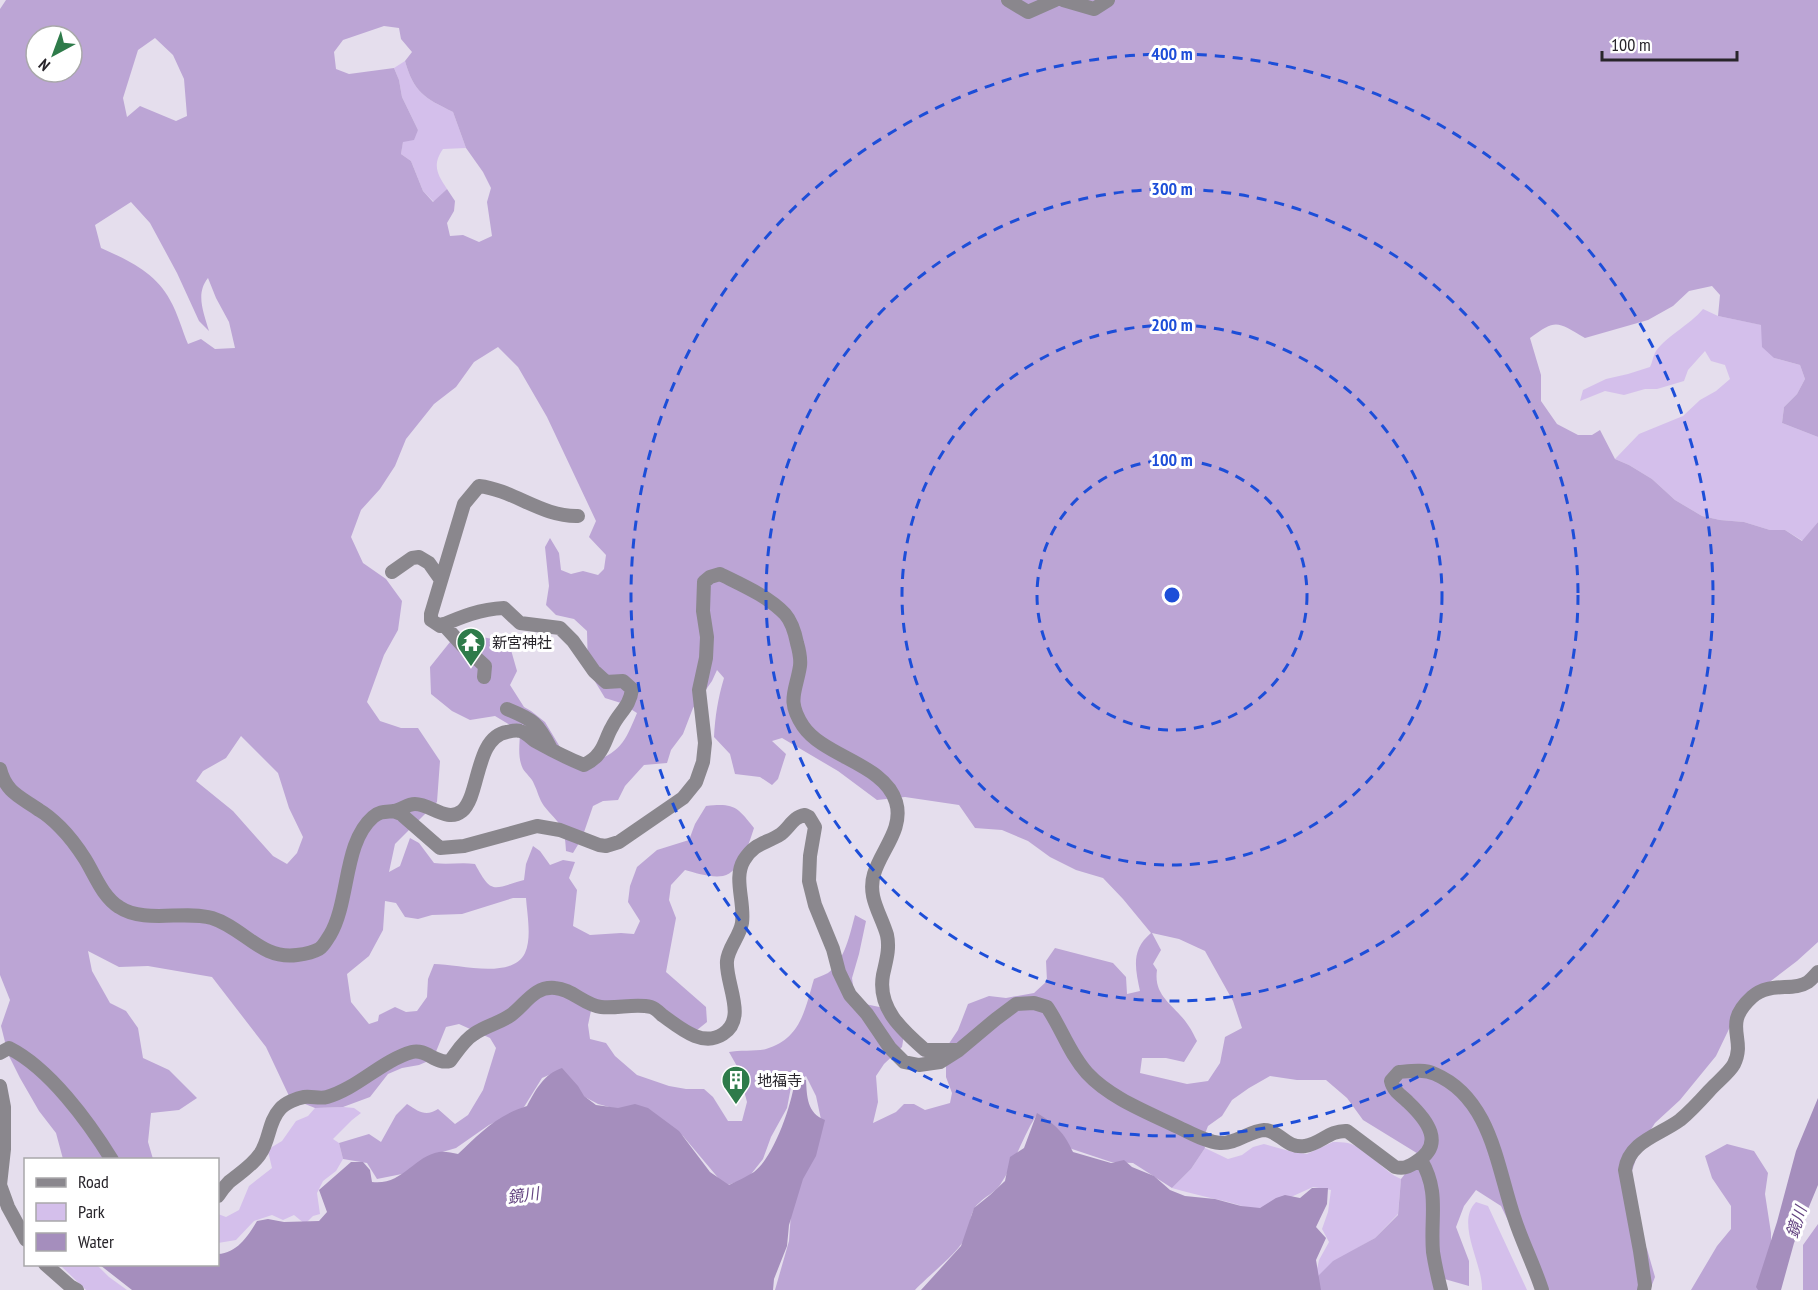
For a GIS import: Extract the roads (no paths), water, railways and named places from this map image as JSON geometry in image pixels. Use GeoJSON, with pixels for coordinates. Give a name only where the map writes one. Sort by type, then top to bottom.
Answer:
{"type":"FeatureCollection","features":[{"type":"Feature","properties":{"kind":"street"},"geometry":{"type":"LineString","coordinates":[[1008,0],[1028,12],[1055,0]]}},
{"type":"Feature","properties":{"kind":"street"},"geometry":{"type":"LineString","coordinates":[[1063,0],[1094,9],[1108,0]]}},
{"type":"Feature","properties":{"kind":"street"},"geometry":{"type":"LineString","coordinates":[[0,769],[10,789],[62,829],[84,857],[106,895],[119,908],[138,915],[192,915],[212,918],[235,929],[274,954],[285,957],[308,954],[321,948],[338,920],[355,845],[361,832],[373,817],[382,812],[417,804],[445,815],[461,813],[469,803],[487,748],[500,733],[519,730],[568,759],[584,765],[601,752],[613,724],[627,707],[631,698],[631,686],[623,681],[606,681],[594,671],[573,641],[560,628],[520,623],[504,608],[478,611],[440,626],[431,620],[464,504],[479,486],[492,488],[538,508],[566,517],[578,516]]}},
{"type":"Feature","properties":{"kind":"street"},"geometry":{"type":"LineString","coordinates":[[392,572],[412,558],[419,557],[429,563],[441,580]]}},
{"type":"Feature","properties":{"kind":"street"},"geometry":{"type":"LineString","coordinates":[[393,811],[402,814],[440,848],[464,846],[537,826],[560,830],[606,846],[619,842],[683,798],[696,782],[703,762],[705,744],[699,690],[706,658],[707,637],[703,611],[704,582],[720,574],[751,589],[770,602],[786,615],[794,628],[800,664],[793,691],[793,703],[805,729],[828,748],[861,765],[885,784],[892,793],[897,804],[897,824],[874,875],[872,886],[874,904],[880,916],[889,949],[881,990],[885,1003],[900,1028],[925,1050],[959,1050]]}},
{"type":"Feature","properties":{"kind":"street"},"geometry":{"type":"LineString","coordinates":[[443,624],[484,666],[484,677]]}},
{"type":"Feature","properties":{"kind":"street"},"geometry":{"type":"LineString","coordinates":[[507,709],[531,719],[542,731],[551,749]]}},
{"type":"Feature","properties":{"kind":"street"},"geometry":{"type":"LineString","coordinates":[[219,1195],[259,1155],[267,1142],[272,1120],[280,1107],[304,1097],[325,1098],[340,1092],[394,1059],[413,1051],[420,1051],[446,1062],[450,1061],[473,1034],[511,1015],[532,994],[544,988],[562,989],[590,1005],[604,1008],[652,1007],[697,1037],[712,1038],[723,1034],[731,1026],[734,1017],[727,961],[742,924],[739,878],[743,861],[756,846],[775,838],[794,819],[805,815],[815,827],[809,881],[815,905],[833,949],[839,972],[850,995],[867,1014],[890,1048],[904,1062],[919,1065],[940,1062],[959,1050],[1016,1004],[1034,1003],[1047,1007],[1079,1063],[1088,1075],[1109,1092],[1202,1138],[1220,1143],[1230,1142],[1265,1130],[1273,1132],[1295,1146],[1305,1146],[1338,1130],[1347,1131],[1395,1167],[1402,1169],[1420,1160],[1429,1152],[1433,1135],[1411,1104],[1392,1088],[1391,1082],[1399,1072],[1418,1070],[1434,1074],[1453,1085],[1469,1100],[1482,1120],[1495,1151],[1514,1218],[1542,1290]]}},
{"type":"Feature","properties":{"kind":"street"},"geometry":{"type":"LineString","coordinates":[[1644,1290],[1641,1251],[1625,1170],[1628,1158],[1649,1137],[1679,1121],[1695,1107],[1735,1063],[1737,1051],[1735,1022],[1740,1010],[1754,995],[1772,987],[1799,986],[1818,972]]}},
{"type":"Feature","properties":{"kind":"street"},"geometry":{"type":"LineString","coordinates":[[0,1053],[9,1048],[21,1054],[44,1073],[79,1113],[111,1158]]}},
{"type":"Feature","properties":{"kind":"street"},"geometry":{"type":"LineString","coordinates":[[0,1086],[4,1107],[4,1149],[0,1185],[8,1208],[24,1236]]}},
{"type":"Feature","properties":{"kind":"street"},"geometry":{"type":"LineString","coordinates":[[1420,1160],[1428,1172],[1434,1194],[1434,1254],[1441,1290]]}},
{"type":"Feature","properties":{"kind":"street"},"geometry":{"type":"LineString","coordinates":[[47,1266],[77,1290]]}},
{"type":"Feature","properties":{"kind":"water","name":"鏡川"},"geometry":{"type":"Polygon","coordinates":[[[562,1068],[584,1096],[596,1105],[618,1108],[635,1104],[648,1108],[679,1131],[710,1172],[729,1185],[754,1172],[761,1165],[769,1154],[781,1128],[791,1101],[795,1078],[806,1080],[811,1109],[825,1120],[816,1156],[803,1179],[789,1225],[787,1246],[774,1279],[773,1290],[132,1290],[101,1266],[219,1266],[219,1254],[231,1251],[236,1247],[246,1238],[257,1221],[268,1219],[284,1222],[319,1221],[327,1212],[319,1190],[351,1162],[363,1162],[370,1170],[372,1182],[382,1182],[392,1180],[430,1155],[441,1152],[458,1154],[498,1120],[527,1106],[545,1078],[562,1068]]]}},
{"type":"Feature","properties":{"kind":"water","name":"鏡川"},"geometry":{"type":"Polygon","coordinates":[[[1818,1098],[1818,1185],[1794,1243],[1781,1290],[1758,1290],[1756,1287],[1777,1222],[1796,1151],[1818,1098]]]}},
{"type":"Feature","properties":{"kind":"water"},"geometry":{"type":"Polygon","coordinates":[[[1037,1113],[1058,1129],[1073,1152],[1111,1163],[1124,1160],[1132,1167],[1154,1176],[1170,1190],[1185,1196],[1260,1208],[1285,1195],[1300,1198],[1312,1188],[1328,1188],[1327,1204],[1316,1227],[1326,1238],[1316,1260],[1321,1290],[921,1290],[961,1246],[974,1208],[1005,1181],[1010,1157],[1024,1148],[1037,1113]]]}},
{"type":"Feature","properties":{"kind":"place","name":"新宮神社"},"geometry":{"type":"Point","coordinates":[471,668]}},
{"type":"Feature","properties":{"kind":"place","name":"地福寺"},"geometry":{"type":"Point","coordinates":[736,1106]}}]}
